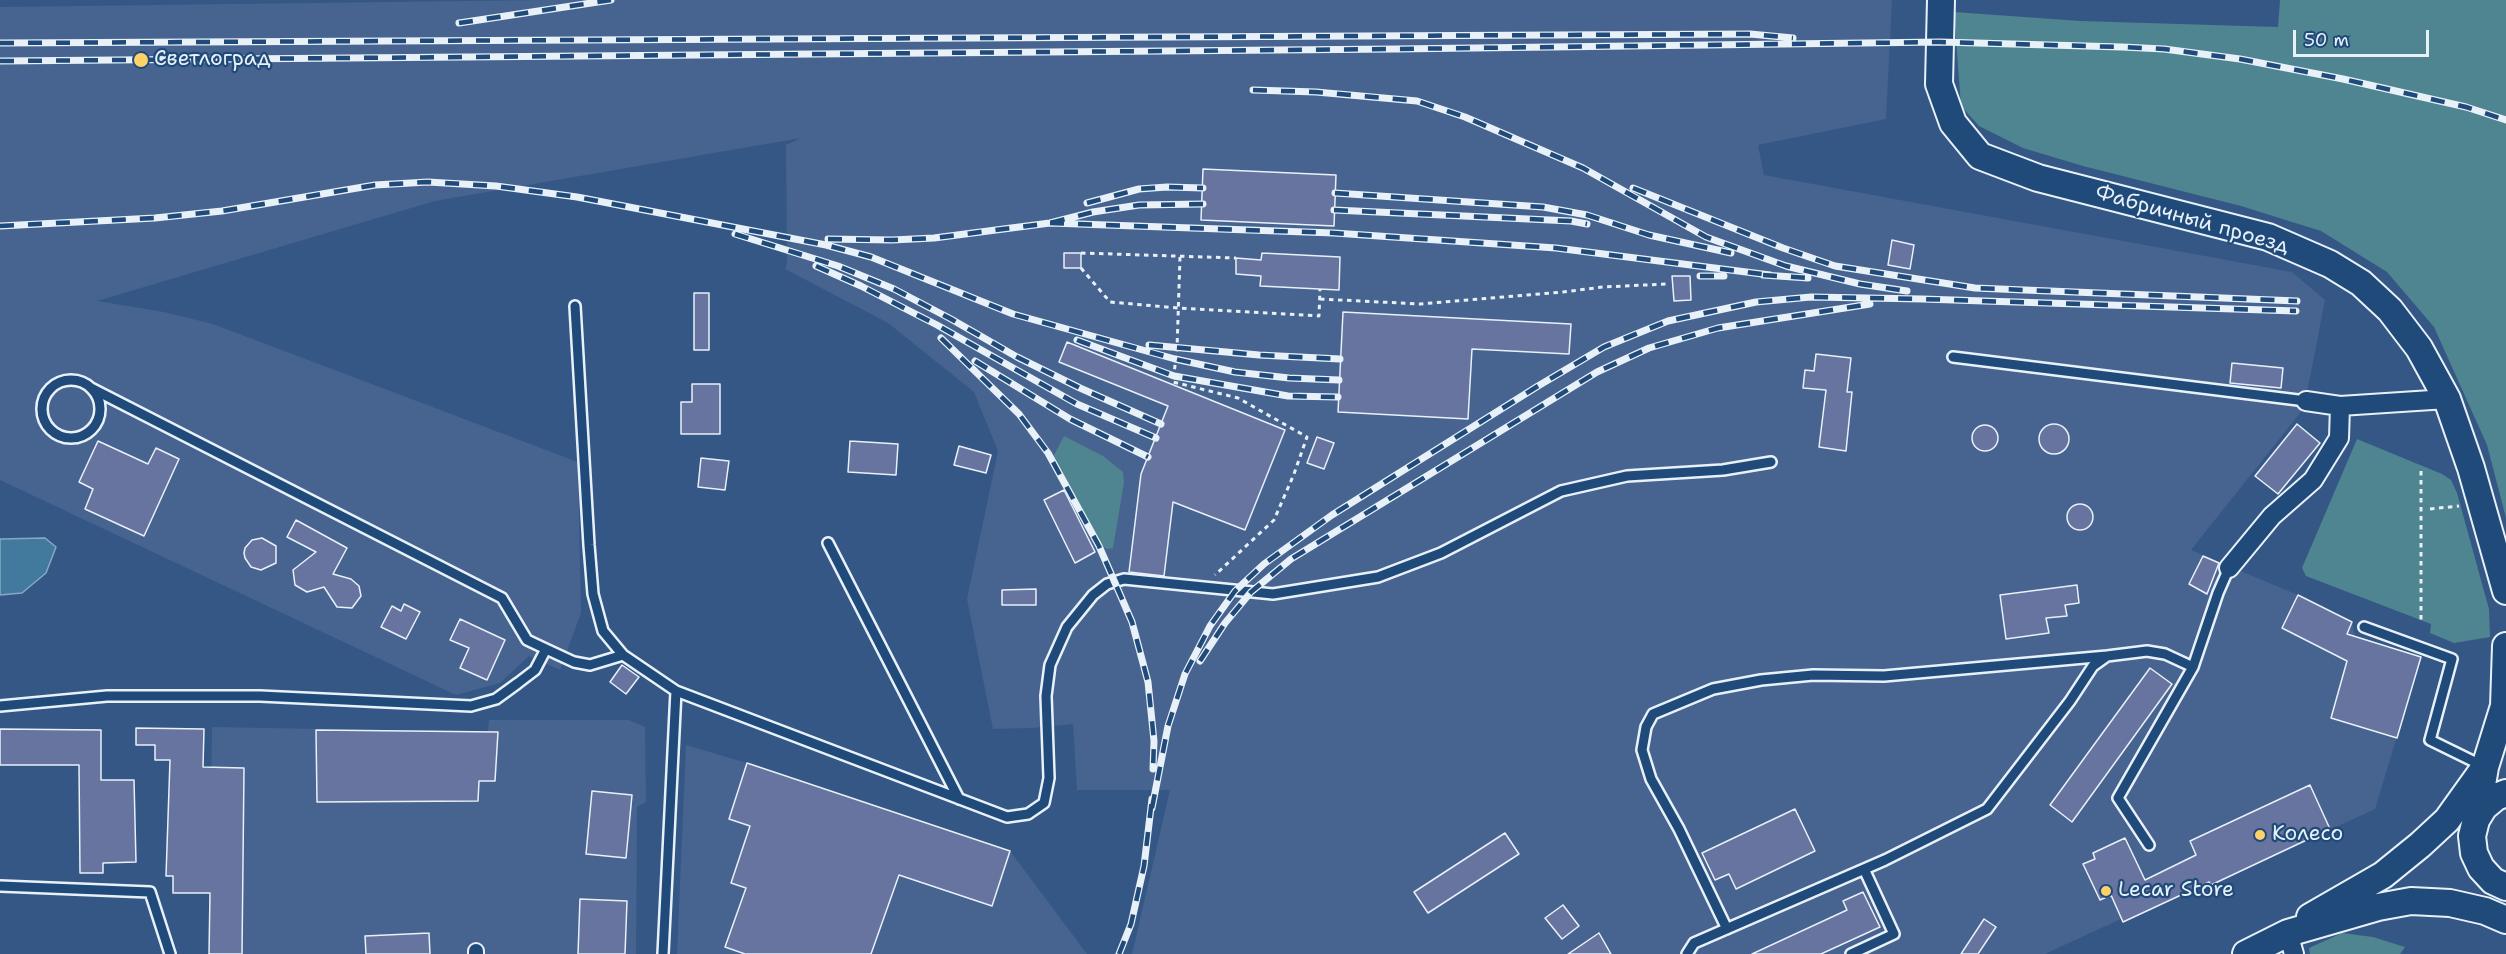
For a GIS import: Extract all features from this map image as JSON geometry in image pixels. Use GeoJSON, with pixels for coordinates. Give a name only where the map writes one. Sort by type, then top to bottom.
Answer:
{"type":"FeatureCollection","features":[{"type":"Feature","properties":{"kind":"main road","name":"Фабричный проезд"},"geometry":{"type":"LineString","coordinates":[[1941,0],[1939,84],[1953,123],[1980,156],[2038,178],[2268,237],[2330,264],[2361,283],[2390,310],[2419,348],[2447,399],[2471,468],[2506,591]]}},
{"type":"Feature","properties":{"kind":"main road"},"geometry":{"type":"LineString","coordinates":[[2246,954],[2291,944],[2378,907],[2411,902],[2450,903],[2483,900],[2503,891],[2481,868],[2474,853],[2472,836],[2485,767],[2504,706],[2506,646]]}},
{"type":"Feature","properties":{"kind":"main road"},"geometry":{"type":"LineString","coordinates":[[2291,944],[2316,912],[2384,875],[2420,845],[2447,819],[2485,767]]}},
{"type":"Feature","properties":{"kind":"main road"},"geometry":{"type":"LineString","coordinates":[[2476,820],[2484,807],[2496,796],[2506,793]]}},
{"type":"Feature","properties":{"kind":"main road"},"geometry":{"type":"LineString","coordinates":[[2450,903],[2484,911],[2506,920]]}},
{"type":"Feature","properties":{"kind":"street"},"geometry":{"type":"LineString","coordinates":[[2306,401],[2340,406],[2447,399]]}},
{"type":"Feature","properties":{"kind":"street"},"geometry":{"type":"LineString","coordinates":[[2229,568],[2272,516],[2313,480],[2339,438],[2340,406]]}},
{"type":"Feature","properties":{"kind":"lane"},"geometry":{"type":"LineString","coordinates":[[575,306],[593,594],[603,631],[623,655],[676,691],[1007,817],[1028,814],[1044,803],[1048,778],[1046,696],[1050,665],[1067,627],[1100,589],[1115,581],[1124,579],[1273,594],[1378,577],[1442,553],[1561,491],[1627,477],[1723,470],[1771,462]]}},
{"type":"Feature","properties":{"kind":"lane"},"geometry":{"type":"LineString","coordinates":[[1953,357],[2306,401]]}},
{"type":"Feature","properties":{"kind":"lane"},"geometry":{"type":"LineString","coordinates":[[91,388],[99,406],[95,424],[90,431],[81,435],[63,437],[48,427],[42,409],[43,399],[55,384],[74,380],[91,388],[502,598],[527,640],[574,662],[590,665],[623,655]]}},
{"type":"Feature","properties":{"kind":"lane"},"geometry":{"type":"LineString","coordinates":[[828,543],[959,798]]}},
{"type":"Feature","properties":{"kind":"lane"},"geometry":{"type":"LineString","coordinates":[[2149,845],[2118,798],[2193,667],[2229,568]]}},
{"type":"Feature","properties":{"kind":"lane"},"geometry":{"type":"LineString","coordinates":[[2364,627],[2452,660],[2430,740],[2485,767]]}},
{"type":"Feature","properties":{"kind":"lane"},"geometry":{"type":"LineString","coordinates":[[0,706],[107,696],[272,696],[471,706],[496,699],[518,683],[534,670],[546,649]]}},
{"type":"Feature","properties":{"kind":"lane"},"geometry":{"type":"LineString","coordinates":[[1727,929],[1679,829],[1651,779],[1642,750],[1646,727],[1653,714],[1713,689],[1761,680],[1813,675],[1884,676],[2147,651],[2165,654],[2193,667]]}},
{"type":"Feature","properties":{"kind":"lane"},"geometry":{"type":"LineString","coordinates":[[1687,954],[1694,943],[1864,869],[1987,809],[2094,666],[2107,656]]}},
{"type":"Feature","properties":{"kind":"lane"},"geometry":{"type":"LineString","coordinates":[[663,954],[676,691]]}},
{"type":"Feature","properties":{"kind":"lane"},"geometry":{"type":"LineString","coordinates":[[1851,954],[1893,934],[1864,869]]}},
{"type":"Feature","properties":{"kind":"lane"},"geometry":{"type":"LineString","coordinates":[[0,886],[150,892],[170,954]]}},
{"type":"Feature","properties":{"kind":"path"},"geometry":{"type":"LineString","coordinates":[[1081,253],[1236,258]]}},
{"type":"Feature","properties":{"kind":"path"},"geometry":{"type":"LineString","coordinates":[[1180,256],[1177,349],[1173,382],[1238,398],[1307,437],[1274,520],[1203,587]]}},
{"type":"Feature","properties":{"kind":"path"},"geometry":{"type":"LineString","coordinates":[[1081,268],[1110,302],[1178,308],[1319,316],[1320,289]]}},
{"type":"Feature","properties":{"kind":"path"},"geometry":{"type":"LineString","coordinates":[[1320,299],[1420,304],[1563,292],[1603,286],[1666,284]]}},
{"type":"Feature","properties":{"kind":"path"},"geometry":{"type":"LineString","coordinates":[[2421,471],[2421,620]]}},
{"type":"Feature","properties":{"kind":"path"},"geometry":{"type":"LineString","coordinates":[[2430,509],[2464,506]]}},
{"type":"Feature","properties":{"kind":"shaded area"},"geometry":{"type":"Polygon","coordinates":[[[544,0],[1892,0],[1886,119],[1758,145],[1764,175],[2292,272],[2325,300],[2304,408],[2191,550],[2298,595],[2352,622],[2355,636],[2421,657],[2375,809],[2211,885],[2209,882],[2123,922],[2121,919],[2045,954],[1132,954],[1170,790],[1077,790],[1073,724],[993,729],[967,599],[998,451],[974,392],[888,323],[785,269],[787,262],[786,145],[801,138],[435,201],[97,301],[164,312],[213,324],[578,462],[581,613],[560,670],[529,656],[500,683],[456,695],[0,480],[0,7],[544,0]]]}},
{"type":"Feature","properties":{"kind":"shaded area"},"geometry":{"type":"Polygon","coordinates":[[[45,538],[56,547],[46,573],[22,593],[0,595],[0,539],[45,538]]]}},
{"type":"Feature","properties":{"kind":"shaded area"},"geometry":{"type":"Polygon","coordinates":[[[489,720],[629,720],[645,727],[646,802],[637,807],[636,954],[209,954],[212,727],[488,732],[489,720]]]}},
{"type":"Feature","properties":{"kind":"shaded area"},"geometry":{"type":"Polygon","coordinates":[[[686,745],[747,763],[1010,851],[1087,954],[677,954],[686,745]]]}},
{"type":"Feature","properties":{"kind":"green space"},"geometry":{"type":"Polygon","coordinates":[[[2280,0],[2506,0],[2506,518],[2487,445],[2434,327],[2387,272],[2321,231],[2241,206],[2083,166],[2023,148],[1979,126],[1961,106],[1954,12],[2080,21],[2278,27],[2280,0]]]}},
{"type":"Feature","properties":{"kind":"green space"},"geometry":{"type":"Polygon","coordinates":[[[1064,436],[1103,456],[1123,472],[1124,482],[1113,548],[1107,549],[1102,546],[1053,457],[1064,436]]]}},
{"type":"Feature","properties":{"kind":"green space"},"geometry":{"type":"Polygon","coordinates":[[[2357,439],[2442,474],[2451,480],[2457,493],[2489,609],[2490,637],[2454,643],[2430,633],[2431,624],[2306,576],[2302,568],[2357,439]]]}},
{"type":"Feature","properties":{"kind":"green space"},"geometry":{"type":"Polygon","coordinates":[[[2342,933],[2373,937],[2405,947],[2400,954],[2310,954],[2309,948],[2342,933]]]}},
{"type":"Feature","properties":{"kind":"building"},"geometry":{"type":"Polygon","coordinates":[[[1203,169],[1336,175],[1334,226],[1201,220],[1203,169]]]}},
{"type":"Feature","properties":{"kind":"building"},"geometry":{"type":"Polygon","coordinates":[[[1892,240],[1914,245],[1910,269],[1888,265],[1892,240]]]}},
{"type":"Feature","properties":{"kind":"building"},"geometry":{"type":"Polygon","coordinates":[[[1064,253],[1081,253],[1081,268],[1064,268],[1064,253]]]}},
{"type":"Feature","properties":{"kind":"building"},"geometry":{"type":"Polygon","coordinates":[[[1262,253],[1340,257],[1339,290],[1260,286],[1261,276],[1236,274],[1236,258],[1261,260],[1262,253]]]}},
{"type":"Feature","properties":{"kind":"building"},"geometry":{"type":"Polygon","coordinates":[[[1672,276],[1690,276],[1691,300],[1674,301],[1672,276]]]}},
{"type":"Feature","properties":{"kind":"building"},"geometry":{"type":"Polygon","coordinates":[[[694,293],[709,293],[709,350],[694,350],[694,293]]]}},
{"type":"Feature","properties":{"kind":"building"},"geometry":{"type":"Polygon","coordinates":[[[1343,312],[1571,324],[1569,354],[1472,349],[1468,419],[1338,412],[1343,312]]]}},
{"type":"Feature","properties":{"kind":"building"},"geometry":{"type":"Polygon","coordinates":[[[1067,342],[1285,430],[1245,530],[1173,502],[1164,576],[1129,572],[1141,474],[1168,406],[1059,362],[1067,342]]]}},
{"type":"Feature","properties":{"kind":"building"},"geometry":{"type":"Polygon","coordinates":[[[1816,354],[1851,358],[1847,392],[1852,392],[1846,451],[1819,447],[1826,390],[1803,388],[1805,370],[1814,371],[1816,354]]]}},
{"type":"Feature","properties":{"kind":"building"},"geometry":{"type":"Polygon","coordinates":[[[2232,363],[2283,368],[2281,388],[2230,383],[2232,363]]]}},
{"type":"Feature","properties":{"kind":"building"},"geometry":{"type":"Polygon","coordinates":[[[692,384],[720,384],[720,434],[681,434],[681,402],[692,402],[692,384]]]}},
{"type":"Feature","properties":{"kind":"building"},"geometry":{"type":"Polygon","coordinates":[[[2054,424],[2060,425],[2068,433],[2068,445],[2060,453],[2054,454],[2048,453],[2040,445],[2039,439],[2040,433],[2048,425],[2054,424]]]}},
{"type":"Feature","properties":{"kind":"building"},"geometry":{"type":"Polygon","coordinates":[[[2297,424],[2320,443],[2278,494],[2255,476],[2297,424]]]}},
{"type":"Feature","properties":{"kind":"building"},"geometry":{"type":"Polygon","coordinates":[[[1985,425],[1994,429],[1998,438],[1994,447],[1985,451],[1976,447],[1972,438],[1976,429],[1985,425]]]}},
{"type":"Feature","properties":{"kind":"building"},"geometry":{"type":"Polygon","coordinates":[[[1317,437],[1334,443],[1324,469],[1307,463],[1317,437]]]}},
{"type":"Feature","properties":{"kind":"building"},"geometry":{"type":"Polygon","coordinates":[[[98,441],[148,464],[156,448],[179,459],[144,536],[85,509],[93,489],[79,482],[98,441]]]}},
{"type":"Feature","properties":{"kind":"building"},"geometry":{"type":"Polygon","coordinates":[[[850,441],[898,444],[896,475],[848,472],[850,441]]]}},
{"type":"Feature","properties":{"kind":"building"},"geometry":{"type":"Polygon","coordinates":[[[959,446],[991,455],[986,473],[954,465],[959,446]]]}},
{"type":"Feature","properties":{"kind":"building"},"geometry":{"type":"Polygon","coordinates":[[[701,458],[729,461],[725,490],[698,487],[701,458]]]}},
{"type":"Feature","properties":{"kind":"building"},"geometry":{"type":"Polygon","coordinates":[[[1064,490],[1095,552],[1075,563],[1044,500],[1064,490]]]}},
{"type":"Feature","properties":{"kind":"building"},"geometry":{"type":"Polygon","coordinates":[[[2080,504],[2089,508],[2093,517],[2089,526],[2080,530],[2071,526],[2067,517],[2071,508],[2080,504]]]}},
{"type":"Feature","properties":{"kind":"building"},"geometry":{"type":"Polygon","coordinates":[[[296,520],[347,548],[333,574],[351,579],[359,586],[361,596],[352,608],[337,607],[324,587],[307,592],[295,585],[293,570],[316,552],[287,537],[296,520]]]}},
{"type":"Feature","properties":{"kind":"building"},"geometry":{"type":"Polygon","coordinates":[[[262,538],[276,546],[276,563],[261,570],[251,567],[244,553],[252,540],[262,538]]]}},
{"type":"Feature","properties":{"kind":"building"},"geometry":{"type":"Polygon","coordinates":[[[2203,556],[2219,563],[2207,594],[2189,584],[2203,556]]]}},
{"type":"Feature","properties":{"kind":"building"},"geometry":{"type":"Polygon","coordinates":[[[2077,585],[2079,603],[2065,605],[2067,616],[2046,618],[2049,633],[2006,639],[2000,595],[2077,585]]]}},
{"type":"Feature","properties":{"kind":"building"},"geometry":{"type":"Polygon","coordinates":[[[1036,589],[1036,605],[1002,605],[1002,590],[1036,589]]]}},
{"type":"Feature","properties":{"kind":"building"},"geometry":{"type":"Polygon","coordinates":[[[2298,595],[2352,622],[2347,634],[2421,657],[2397,738],[2331,718],[2347,661],[2282,628],[2298,595]]]}},
{"type":"Feature","properties":{"kind":"building"},"geometry":{"type":"Polygon","coordinates":[[[404,604],[420,612],[406,639],[381,627],[392,606],[401,611],[404,604]]]}},
{"type":"Feature","properties":{"kind":"building"},"geometry":{"type":"Polygon","coordinates":[[[460,619],[505,640],[487,680],[460,668],[469,648],[450,640],[460,619]]]}},
{"type":"Feature","properties":{"kind":"building"},"geometry":{"type":"Polygon","coordinates":[[[622,665],[639,677],[626,694],[610,682],[622,665]]]}},
{"type":"Feature","properties":{"kind":"building"},"geometry":{"type":"Polygon","coordinates":[[[2150,668],[2172,684],[2072,822],[2050,805],[2150,668]]]}},
{"type":"Feature","properties":{"kind":"building"},"geometry":{"type":"Polygon","coordinates":[[[136,728],[204,729],[203,767],[244,768],[242,954],[209,954],[210,893],[173,893],[173,876],[166,876],[170,760],[155,760],[155,745],[136,745],[136,728]]]}},
{"type":"Feature","properties":{"kind":"building"},"geometry":{"type":"Polygon","coordinates":[[[0,729],[101,730],[101,780],[134,780],[136,862],[103,863],[103,873],[80,873],[79,765],[0,765],[0,729]]]}},
{"type":"Feature","properties":{"kind":"building"},"geometry":{"type":"Polygon","coordinates":[[[316,730],[498,732],[495,781],[479,781],[478,801],[317,802],[316,730]]]}},
{"type":"Feature","properties":{"kind":"building"},"geometry":{"type":"Polygon","coordinates":[[[747,763],[1010,851],[992,906],[899,875],[871,954],[745,954],[725,947],[746,888],[731,883],[750,826],[729,819],[747,763]]]}},
{"type":"Feature","properties":{"kind":"building"},"geometry":{"type":"Polygon","coordinates":[[[2310,785],[2330,829],[2211,885],[2209,882],[2123,922],[2111,895],[2100,900],[2083,864],[2095,859],[2093,853],[2125,838],[2145,880],[2196,855],[2190,841],[2310,785]]]}},
{"type":"Feature","properties":{"kind":"building"},"geometry":{"type":"Polygon","coordinates":[[[592,791],[632,795],[626,858],[586,854],[592,791]]]}},
{"type":"Feature","properties":{"kind":"building"},"geometry":{"type":"Polygon","coordinates":[[[1795,809],[1815,851],[1736,889],[1729,874],[1715,880],[1702,853],[1795,809]]]}},
{"type":"Feature","properties":{"kind":"building"},"geometry":{"type":"Polygon","coordinates":[[[1505,833],[1519,854],[1428,913],[1414,892],[1505,833]]]}},
{"type":"Feature","properties":{"kind":"building"},"geometry":{"type":"Polygon","coordinates":[[[1863,892],[1880,927],[1821,954],[1752,954],[1847,910],[1843,901],[1863,892]]]}},
{"type":"Feature","properties":{"kind":"building"},"geometry":{"type":"Polygon","coordinates":[[[580,899],[627,901],[625,954],[578,954],[580,899]]]}},
{"type":"Feature","properties":{"kind":"building"},"geometry":{"type":"Polygon","coordinates":[[[1563,905],[1579,926],[1562,939],[1545,918],[1563,905]]]}},
{"type":"Feature","properties":{"kind":"building"},"geometry":{"type":"Polygon","coordinates":[[[1984,919],[1996,927],[1978,954],[1961,954],[1984,919]]]}},
{"type":"Feature","properties":{"kind":"building"},"geometry":{"type":"Polygon","coordinates":[[[429,933],[430,954],[366,954],[365,936],[429,933]]]}},
{"type":"Feature","properties":{"kind":"building"},"geometry":{"type":"Polygon","coordinates":[[[1599,933],[1611,954],[1568,954],[1599,933]]]}},
{"type":"Feature","properties":{"kind":"railway"},"geometry":{"type":"LineString","coordinates":[[459,23],[611,0]]}},
{"type":"Feature","properties":{"kind":"railway"},"geometry":{"type":"LineString","coordinates":[[0,43],[1750,34],[1793,38]]}},
{"type":"Feature","properties":{"kind":"railway"},"geometry":{"type":"LineString","coordinates":[[0,61],[1940,42],[2164,49],[2240,59],[2343,79],[2466,107],[2506,120]]}},
{"type":"Feature","properties":{"kind":"railway"},"geometry":{"type":"LineString","coordinates":[[1253,90],[1316,92],[1417,101],[1465,117],[1583,168],[1706,237],[1786,266],[1860,284],[1907,291]]}},
{"type":"Feature","properties":{"kind":"railway"},"geometry":{"type":"LineString","coordinates":[[0,226],[155,218],[222,211],[375,185],[428,182],[496,186],[577,197],[826,245],[871,257],[1013,314],[1175,359],[1235,372],[1289,378],[1339,380]]}},
{"type":"Feature","properties":{"kind":"railway"},"geometry":{"type":"LineString","coordinates":[[1087,203],[1139,189],[1203,188]]}},
{"type":"Feature","properties":{"kind":"railway"},"geometry":{"type":"LineString","coordinates":[[1633,188],[1783,248],[1835,266],[1975,288],[2297,301]]}},
{"type":"Feature","properties":{"kind":"railway"},"geometry":{"type":"LineString","coordinates":[[1335,193],[1543,207],[1587,215],[1649,235],[1731,253]]}},
{"type":"Feature","properties":{"kind":"railway"},"geometry":{"type":"LineString","coordinates":[[828,239],[934,238],[1050,223],[1093,212],[1139,205],[1203,204]]}},
{"type":"Feature","properties":{"kind":"railway"},"geometry":{"type":"LineString","coordinates":[[1334,210],[1571,221],[1587,224]]}},
{"type":"Feature","properties":{"kind":"railway"},"geometry":{"type":"LineString","coordinates":[[1050,223],[1334,233],[1556,248],[1770,275]]}},
{"type":"Feature","properties":{"kind":"railway"},"geometry":{"type":"LineString","coordinates":[[735,234],[838,266],[894,289],[1017,357],[1161,424]]}},
{"type":"Feature","properties":{"kind":"railway"},"geometry":{"type":"LineString","coordinates":[[816,266],[937,325],[1077,404],[1156,438]]}},
{"type":"Feature","properties":{"kind":"railway"},"geometry":{"type":"LineString","coordinates":[[1763,275],[1808,278]]}},
{"type":"Feature","properties":{"kind":"railway"},"geometry":{"type":"LineString","coordinates":[[1700,276],[1724,276]]}},
{"type":"Feature","properties":{"kind":"railway"},"geometry":{"type":"LineString","coordinates":[[1152,808],[1168,726],[1185,674],[1210,626],[1235,591],[1264,564],[1332,515],[1604,347],[1668,321],[1756,302],[1811,297],[2296,311]]}},
{"type":"Feature","properties":{"kind":"railway"},"geometry":{"type":"LineString","coordinates":[[1200,661],[1225,623],[1251,592],[1291,559],[1597,372],[1649,348],[1718,328],[1870,304]]}},
{"type":"Feature","properties":{"kind":"railway"},"geometry":{"type":"LineString","coordinates":[[941,338],[1019,414],[1048,453],[1099,546],[1132,622],[1148,682],[1154,741],[1153,769]]}},
{"type":"Feature","properties":{"kind":"railway"},"geometry":{"type":"LineString","coordinates":[[1077,340],[1174,376],[1288,396],[1338,397]]}},
{"type":"Feature","properties":{"kind":"railway"},"geometry":{"type":"LineString","coordinates":[[1149,345],[1259,355],[1340,359]]}},
{"type":"Feature","properties":{"kind":"railway"},"geometry":{"type":"LineString","coordinates":[[975,361],[1070,419],[1148,457]]}},
{"type":"Feature","properties":{"kind":"railway"},"geometry":{"type":"LineString","coordinates":[[1119,954],[1131,924],[1144,866],[1152,799]]}},
{"type":"Feature","properties":{"kind":"place","name":"Светлоград"},"geometry":{"type":"Point","coordinates":[141,60]}},
{"type":"Feature","properties":{"kind":"place","name":"Колесо"},"geometry":{"type":"Point","coordinates":[2260,835]}},
{"type":"Feature","properties":{"kind":"place","name":"Lecar Store"},"geometry":{"type":"Point","coordinates":[2106,891]}}]}
